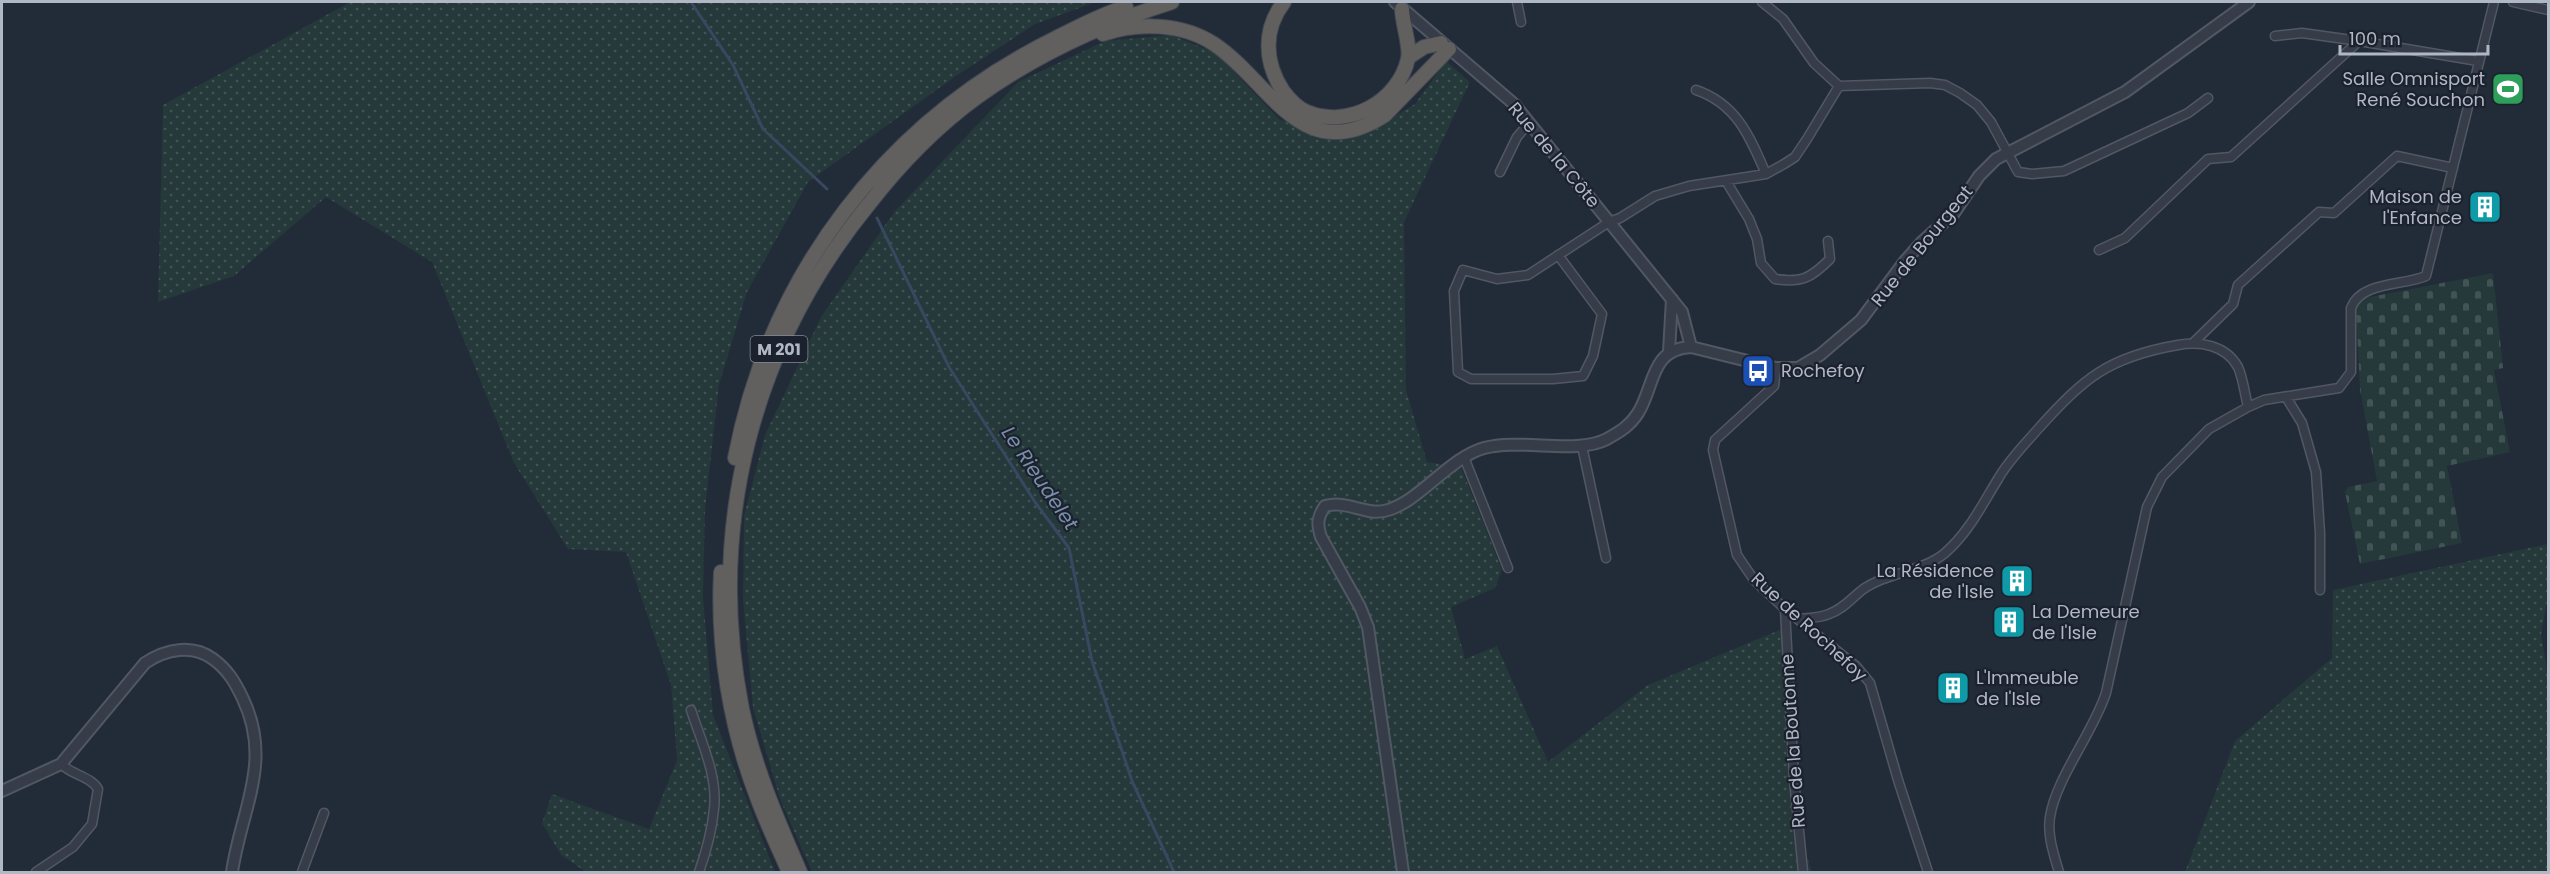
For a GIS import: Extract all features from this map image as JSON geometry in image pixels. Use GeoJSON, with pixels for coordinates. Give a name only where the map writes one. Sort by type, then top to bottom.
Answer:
{"type":"FeatureCollection","features":[{"type":"Feature","properties":{"kind":"highway","name":"M 201"},"geometry":{"type":"LineString","coordinates":[[789,873],[756,795],[735,721],[724,657],[720,591],[726,509],[735,455],[753,381],[768,344],[804,271],[845,208],[883,165],[932,117],[971,88],[1039,46],[1119,9],[1142,2]]}},
{"type":"Feature","properties":{"kind":"highway","name":"M 201"},"geometry":{"type":"LineString","coordinates":[[800,873],[768,797],[754,756],[742,709],[734,658],[729,582],[736,496],[756,412],[787,330],[807,292],[853,222],[915,152],[950,119],[977,97],[1036,59],[1124,17],[1172,2]]}},
{"type":"Feature","properties":{"kind":"highway"},"geometry":{"type":"LineString","coordinates":[[1284,2],[1270,24],[1267,49],[1275,78],[1290,100],[1305,111],[1325,117],[1344,117],[1373,107],[1389,93],[1401,77],[1409,57],[1398,5]]}},
{"type":"Feature","properties":{"kind":"highway"},"geometry":{"type":"LineString","coordinates":[[1036,59],[1100,35],[1126,28],[1149,26],[1195,34],[1214,44],[1238,64],[1278,106],[1296,121],[1321,130],[1340,131],[1364,127],[1385,115],[1445,46]]}},
{"type":"Feature","properties":{"kind":"highway"},"geometry":{"type":"LineString","coordinates":[[1409,57],[1424,47],[1445,46]]}},
{"type":"Feature","properties":{"kind":"street"},"geometry":{"type":"LineString","coordinates":[[1517,2],[1521,22]]}},
{"type":"Feature","properties":{"kind":"street"},"geometry":{"type":"LineString","coordinates":[[1762,2],[1783,19],[1814,63],[1839,86],[1930,83],[1945,86],[1977,105],[1991,122],[2018,172],[2032,174],[2064,171],[2188,113],[2208,98]]}},
{"type":"Feature","properties":{"kind":"street","name":"Rue de Bourgeat"},"geometry":{"type":"LineString","coordinates":[[1669,352],[1690,347],[1776,368],[1798,368],[1820,355],[1862,320],[1922,242],[1954,213],[1985,168],[2007,151],[2125,92],[2249,2]]}},
{"type":"Feature","properties":{"kind":"street"},"geometry":{"type":"LineString","coordinates":[[2058,873],[2052,850],[2049,819],[2055,798],[2094,722],[2106,693],[2147,507],[2162,477],[2209,429],[2248,407],[2264,400],[2339,388],[2349,378],[2353,361],[2351,308],[2354,301],[2362,293],[2416,281],[2426,276],[2494,2]]}},
{"type":"Feature","properties":{"kind":"street"},"geometry":{"type":"LineString","coordinates":[[2513,2],[2548,10]]}},
{"type":"Feature","properties":{"kind":"street","name":"Rue de la Côte"},"geometry":{"type":"LineString","coordinates":[[1398,5],[1514,104],[1682,312],[1690,347]]}},
{"type":"Feature","properties":{"kind":"street"},"geometry":{"type":"LineString","coordinates":[[2275,36],[2302,33],[2478,61]]}},
{"type":"Feature","properties":{"kind":"street"},"geometry":{"type":"LineString","coordinates":[[2099,250],[2125,238],[2208,159],[2231,157],[2359,41]]}},
{"type":"Feature","properties":{"kind":"street"},"geometry":{"type":"LineString","coordinates":[[1558,255],[1602,314],[1593,356],[1583,376],[1553,379],[1471,379],[1458,372],[1454,291],[1463,270],[1497,279],[1528,275],[1558,255],[1609,222],[1620,218],[1655,196],[1689,186],[1766,174],[1795,157],[1839,86]]}},
{"type":"Feature","properties":{"kind":"street"},"geometry":{"type":"LineString","coordinates":[[1696,90],[1713,96],[1726,105],[1750,136],[1766,174]]}},
{"type":"Feature","properties":{"kind":"street"},"geometry":{"type":"LineString","coordinates":[[1500,172],[1517,137],[1529,123]]}},
{"type":"Feature","properties":{"kind":"street"},"geometry":{"type":"LineString","coordinates":[[2194,342],[2233,304],[2238,285],[2319,212],[2334,213],[2397,156],[2453,168]]}},
{"type":"Feature","properties":{"kind":"street"},"geometry":{"type":"LineString","coordinates":[[1726,181],[1749,219],[1757,239],[1761,263],[1775,279],[1795,282],[1815,274],[1830,258],[1827,241]]}},
{"type":"Feature","properties":{"kind":"street"},"geometry":{"type":"LineString","coordinates":[[1403,873],[1368,627],[1360,607],[1321,537],[1317,525],[1319,516],[1326,506],[1345,504],[1370,511],[1384,511],[1403,502],[1464,457],[1482,448],[1499,445],[1582,446],[1603,441],[1625,429],[1639,413],[1659,362],[1669,352],[1672,299]]}},
{"type":"Feature","properties":{"kind":"street"},"geometry":{"type":"LineString","coordinates":[[1798,619],[1827,615],[1842,609],[1863,590],[1885,578],[1929,563],[1945,553],[1977,517],[1998,477],[2071,392],[2102,369],[2133,354],[2194,342],[2208,344],[2231,358],[2238,368],[2248,407]]}},
{"type":"Feature","properties":{"kind":"street","name":"Rue de Rochefoy"},"geometry":{"type":"LineString","coordinates":[[1776,368],[1774,386],[1715,440],[1713,450],[1718,479],[1737,555],[1754,580],[1785,609],[1856,666],[1870,683],[1928,873]]}},
{"type":"Feature","properties":{"kind":"street"},"geometry":{"type":"LineString","coordinates":[[2286,397],[2302,423],[2316,472],[2320,533],[2320,590]]}},
{"type":"Feature","properties":{"kind":"street"},"geometry":{"type":"LineString","coordinates":[[1582,446],[1606,558]]}},
{"type":"Feature","properties":{"kind":"street"},"geometry":{"type":"LineString","coordinates":[[1464,457],[1508,568]]}},
{"type":"Feature","properties":{"kind":"street","name":"Rue de la Boutonne"},"geometry":{"type":"LineString","coordinates":[[1785,609],[1794,779],[1803,873]]}},
{"type":"Feature","properties":{"kind":"street"},"geometry":{"type":"LineString","coordinates":[[2,791],[61,764],[145,663],[171,650],[204,653],[232,677],[251,716],[257,752],[254,783],[232,873]]}},
{"type":"Feature","properties":{"kind":"street"},"geometry":{"type":"LineString","coordinates":[[691,710],[710,770],[715,807],[708,844],[699,873]]}},
{"type":"Feature","properties":{"kind":"street"},"geometry":{"type":"LineString","coordinates":[[36,873],[73,847],[92,824],[98,789],[94,782],[61,764]]}},
{"type":"Feature","properties":{"kind":"street"},"geometry":{"type":"LineString","coordinates":[[302,873],[324,813]]}},
{"type":"Feature","properties":{"kind":"green space"},"geometry":{"type":"Polygon","coordinates":[[[350,2],[1096,2],[1035,24],[956,76],[808,182],[747,292],[719,385],[705,509],[703,597],[713,715],[775,872],[586,872],[561,855],[542,823],[552,794],[649,829],[677,760],[671,685],[626,552],[568,549],[514,463],[432,262],[326,197],[234,276],[158,302],[163,105],[350,2]]]}},
{"type":"Feature","properties":{"kind":"green space"},"geometry":{"type":"Polygon","coordinates":[[[1171,35],[1216,53],[1279,119],[1322,137],[1366,133],[1415,104],[1446,61],[1470,82],[1404,222],[1406,390],[1427,462],[1461,467],[1502,570],[1495,588],[1451,607],[1465,659],[1497,646],[1548,762],[1648,685],[1789,626],[1805,851],[1812,872],[812,872],[780,799],[753,708],[743,600],[744,516],[765,435],[821,317],[895,211],[1018,82],[1105,41],[1171,35]]]}},
{"type":"Feature","properties":{"kind":"green space"},"geometry":{"type":"Polygon","coordinates":[[[2493,273],[2503,368],[2494,370],[2510,452],[2447,466],[2462,543],[2360,564],[2345,492],[2348,487],[2377,481],[2360,390],[2356,308],[2365,298],[2493,273]]]}},
{"type":"Feature","properties":{"kind":"green space"},"geometry":{"type":"Polygon","coordinates":[[[2548,544],[2548,597],[2541,635],[2548,674],[2548,872],[2185,872],[2235,741],[2332,658],[2333,590],[2548,544]]]}},
{"type":"Feature","properties":{"kind":"waterway","name":"Le Rieudelet"},"geometry":{"type":"LineString","coordinates":[[691,2],[733,65],[763,129],[827,189]]}},
{"type":"Feature","properties":{"kind":"waterway","name":"Le Rieudelet"},"geometry":{"type":"LineString","coordinates":[[877,218],[949,367],[1035,502],[1069,548],[1092,661],[1132,781],[1174,872]]}},
{"type":"Feature","properties":{"kind":"place","name":"Salle Omnisport René Souchon"},"geometry":{"type":"Point","coordinates":[2508,89]}},
{"type":"Feature","properties":{"kind":"place","name":"Maison de l'Enfance"},"geometry":{"type":"Point","coordinates":[2485,207]}},
{"type":"Feature","properties":{"kind":"place","name":"Rochefoy"},"geometry":{"type":"Point","coordinates":[1758,371]}},
{"type":"Feature","properties":{"kind":"place","name":"La Résidence de l'Isle"},"geometry":{"type":"Point","coordinates":[2017,581]}},
{"type":"Feature","properties":{"kind":"place","name":"La Demeure de l'Isle"},"geometry":{"type":"Point","coordinates":[2009,622]}},
{"type":"Feature","properties":{"kind":"place","name":"L'Immeuble de l'Isle"},"geometry":{"type":"Point","coordinates":[1953,688]}}]}
